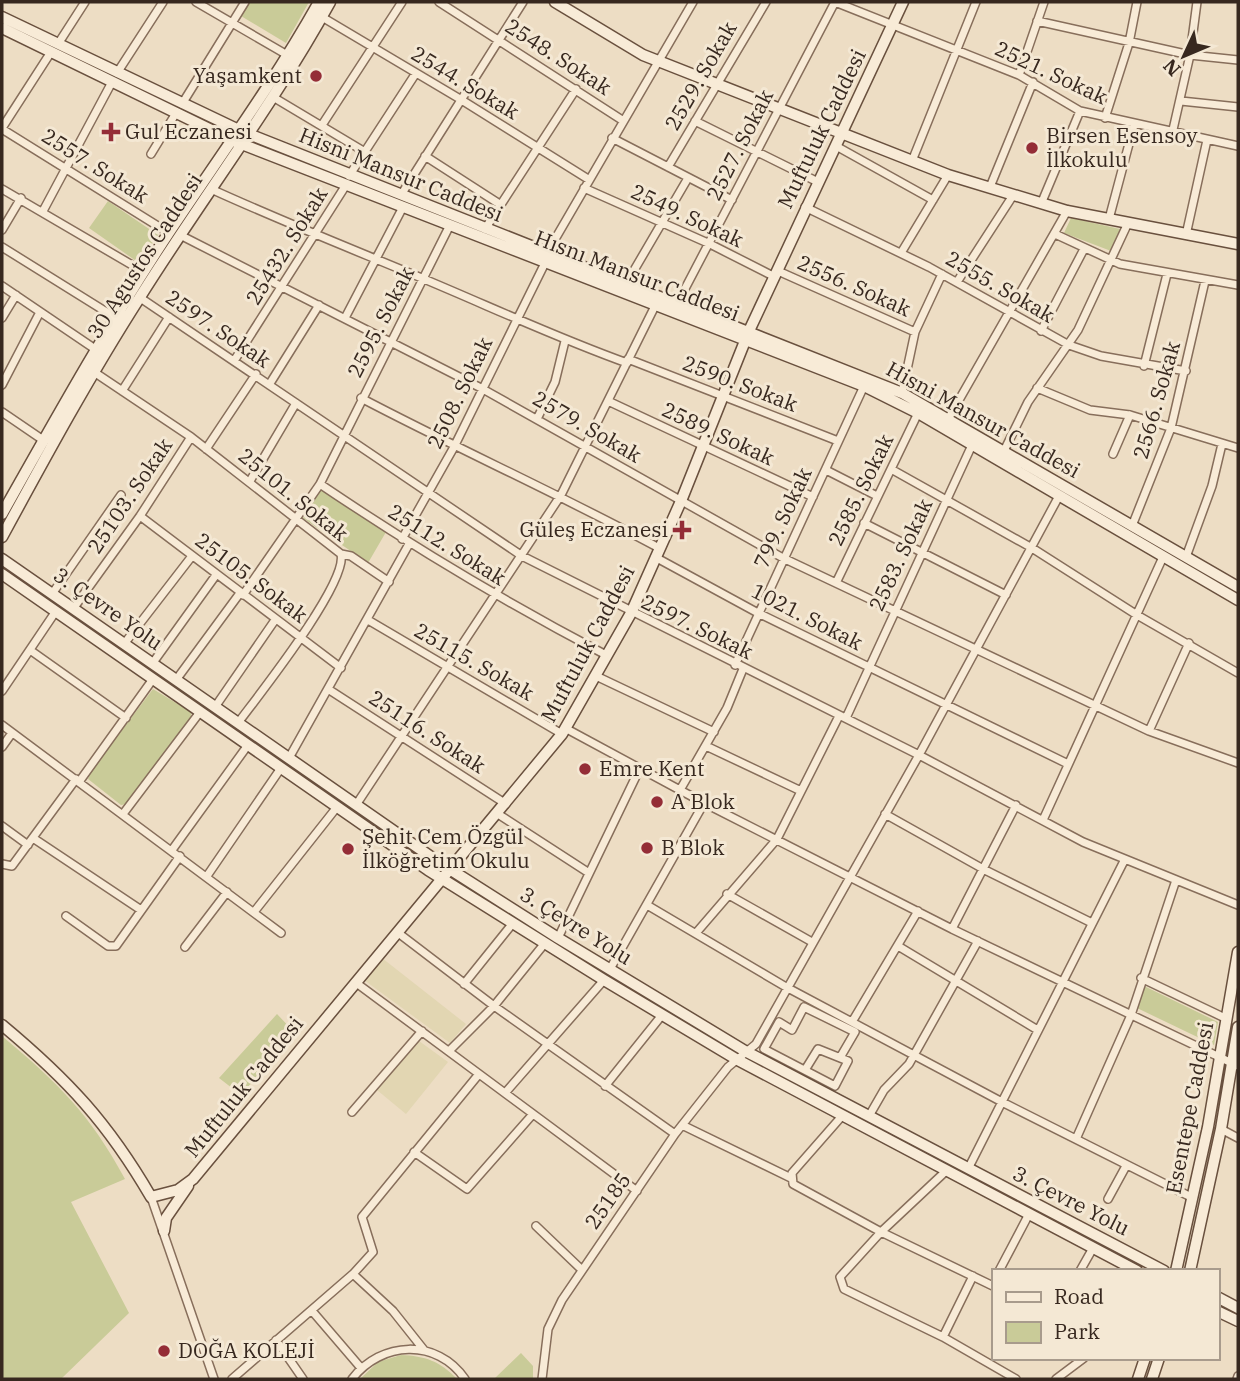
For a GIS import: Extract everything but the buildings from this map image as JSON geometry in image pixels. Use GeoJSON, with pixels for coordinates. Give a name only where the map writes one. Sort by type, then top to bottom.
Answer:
{"type":"FeatureCollection","features":[{"type":"Feature","properties":{"kind":"main road","name":"30 Agustos Caddesi"},"geometry":{"type":"LineString","coordinates":[[2,514],[96,349],[144,272],[211,188],[319,2]]}},
{"type":"Feature","properties":{"kind":"main road","name":"30 Agustos Caddesi"},"geometry":{"type":"LineString","coordinates":[[2,537],[175,234],[241,137],[273,97],[330,2]]}},
{"type":"Feature","properties":{"kind":"main road"},"geometry":{"type":"LineString","coordinates":[[555,2],[656,60],[948,175],[990,187],[1012,197],[1067,211],[1238,244]]}},
{"type":"Feature","properties":{"kind":"main road","name":"Muftuluk Caddesi"},"geometry":{"type":"LineString","coordinates":[[151,1197],[178,1189],[193,1179],[355,982],[506,805],[564,731],[631,613],[681,501],[747,335],[903,2]]}},
{"type":"Feature","properties":{"kind":"main road","name":"Hisni Mansur Caddesi"},"geometry":{"type":"LineString","coordinates":[[2,17],[55,48],[241,137],[348,180],[401,195],[546,257],[626,284],[747,335],[902,393],[1238,587]]}},
{"type":"Feature","properties":{"kind":"main road"},"geometry":{"type":"LineString","coordinates":[[3,31],[55,48]]}},
{"type":"Feature","properties":{"kind":"main road","name":"Hısnı Mansur Caddesi"},"geometry":{"type":"LineString","coordinates":[[348,180],[403,207],[546,257],[655,306],[747,335],[864,386],[918,413],[1238,600]]}},
{"type":"Feature","properties":{"kind":"main road","name":"3. Çevre Yolu"},"geometry":{"type":"LineString","coordinates":[[2,559],[450,870],[558,938],[745,1051],[1160,1269]]}},
{"type":"Feature","properties":{"kind":"main road","name":"3. Çevre Yolu"},"geometry":{"type":"LineString","coordinates":[[2,574],[442,879],[662,1015],[736,1059],[1133,1269]]}},
{"type":"Feature","properties":{"kind":"main road","name":"Esentepe Caddesi"},"geometry":{"type":"LineString","coordinates":[[1176,1269],[1193,1198],[1238,952]]}},
{"type":"Feature","properties":{"kind":"main road"},"geometry":{"type":"LineString","coordinates":[[2,1025],[69,1082],[93,1109],[151,1197]]}},
{"type":"Feature","properties":{"kind":"main road","name":"Esentepe Caddesi"},"geometry":{"type":"LineString","coordinates":[[1190,1269],[1235,1065],[1238,1027]]}},
{"type":"Feature","properties":{"kind":"main road"},"geometry":{"type":"LineString","coordinates":[[164,1231],[169,1213],[193,1179]]}},
{"type":"Feature","properties":{"kind":"main road"},"geometry":{"type":"LineString","coordinates":[[1219,1298],[1238,1308]]}},
{"type":"Feature","properties":{"kind":"main road"},"geometry":{"type":"LineString","coordinates":[[1219,1312],[1238,1321]]}},
{"type":"Feature","properties":{"kind":"main road"},"geometry":{"type":"LineString","coordinates":[[1138,1379],[1144,1360]]}},
{"type":"Feature","properties":{"kind":"main road"},"geometry":{"type":"LineString","coordinates":[[1152,1379],[1158,1360]]}},
{"type":"Feature","properties":{"kind":"street"},"geometry":{"type":"LineString","coordinates":[[2,128],[85,2]]}},
{"type":"Feature","properties":{"kind":"street"},"geometry":{"type":"LineString","coordinates":[[43,211],[115,78],[163,2]]}},
{"type":"Feature","properties":{"kind":"street"},"geometry":{"type":"LineString","coordinates":[[196,2],[289,56]]}},
{"type":"Feature","properties":{"kind":"street"},"geometry":{"type":"LineString","coordinates":[[151,154],[245,2]]}},
{"type":"Feature","properties":{"kind":"street"},"geometry":{"type":"LineString","coordinates":[[322,125],[402,2]]}},
{"type":"Feature","properties":{"kind":"street","name":"2548. Sokak"},"geometry":{"type":"LineString","coordinates":[[439,2],[622,120]]}},
{"type":"Feature","properties":{"kind":"street"},"geometry":{"type":"LineString","coordinates":[[401,195],[523,2]]}},
{"type":"Feature","properties":{"kind":"street","name":"2508. Sokak"},"geometry":{"type":"LineString","coordinates":[[289,758],[390,582],[428,494],[454,447],[546,257],[656,60],[693,2]]}},
{"type":"Feature","properties":{"kind":"street","name":"2529. Sokak"},"geometry":{"type":"LineString","coordinates":[[668,167],[766,2]]}},
{"type":"Feature","properties":{"kind":"street","name":"2521. Sokak"},"geometry":{"type":"LineString","coordinates":[[835,2],[1019,75],[1080,111],[1172,134],[1238,146]]}},
{"type":"Feature","properties":{"kind":"street","name":"2527. Sokak"},"geometry":{"type":"LineString","coordinates":[[677,304],[835,2]]}},
{"type":"Feature","properties":{"kind":"street"},"geometry":{"type":"LineString","coordinates":[[912,161],[976,2]]}},
{"type":"Feature","properties":{"kind":"street"},"geometry":{"type":"LineString","coordinates":[[1019,75],[1044,2]]}},
{"type":"Feature","properties":{"kind":"street"},"geometry":{"type":"LineString","coordinates":[[1105,118],[1129,43],[1137,2]]}},
{"type":"Feature","properties":{"kind":"street"},"geometry":{"type":"LineString","coordinates":[[1172,134],[1190,55],[1197,2]]}},
{"type":"Feature","properties":{"kind":"street","name":"2544. Sokak"},"geometry":{"type":"LineString","coordinates":[[322,17],[589,179]]}},
{"type":"Feature","properties":{"kind":"street"},"geometry":{"type":"LineString","coordinates":[[1037,21],[1190,55],[1238,60]]}},
{"type":"Feature","properties":{"kind":"street","name":"25432. Sokak"},"geometry":{"type":"LineString","coordinates":[[234,361],[283,288],[416,73]]}},
{"type":"Feature","properties":{"kind":"street"},"geometry":{"type":"LineString","coordinates":[[990,187],[1033,82]]}},
{"type":"Feature","properties":{"kind":"street"},"geometry":{"type":"LineString","coordinates":[[485,229],[576,89]]}},
{"type":"Feature","properties":{"kind":"street"},"geometry":{"type":"LineString","coordinates":[[273,97],[365,152]]}},
{"type":"Feature","properties":{"kind":"street"},"geometry":{"type":"LineString","coordinates":[[1181,100],[1238,107]]}},
{"type":"Feature","properties":{"kind":"street"},"geometry":{"type":"LineString","coordinates":[[1041,204],[1080,111]]}},
{"type":"Feature","properties":{"kind":"street"},"geometry":{"type":"LineString","coordinates":[[695,121],[818,182]]}},
{"type":"Feature","properties":{"kind":"street"},"geometry":{"type":"LineString","coordinates":[[1109,219],[1135,125]]}},
{"type":"Feature","properties":{"kind":"street","name":"2557. Sokak"},"geometry":{"type":"LineString","coordinates":[[2,128],[175,234]]}},
{"type":"Feature","properties":{"kind":"street"},"geometry":{"type":"LineString","coordinates":[[612,138],[732,201]]}},
{"type":"Feature","properties":{"kind":"street"},"geometry":{"type":"LineString","coordinates":[[1186,235],[1207,140]]}},
{"type":"Feature","properties":{"kind":"street"},"geometry":{"type":"LineString","coordinates":[[836,146],[933,200]]}},
{"type":"Feature","properties":{"kind":"street"},"geometry":{"type":"LineString","coordinates":[[425,156],[500,205]]}},
{"type":"Feature","properties":{"kind":"street"},"geometry":{"type":"LineString","coordinates":[[901,253],[948,175]]}},
{"type":"Feature","properties":{"kind":"street"},"geometry":{"type":"LineString","coordinates":[[626,284],[688,178]]}},
{"type":"Feature","properties":{"kind":"street","name":"2590. Sokak"},"geometry":{"type":"LineString","coordinates":[[211,188],[313,236],[422,278],[565,341],[628,361],[838,441]]}},
{"type":"Feature","properties":{"kind":"street","name":"2549. Sokak"},"geometry":{"type":"LineString","coordinates":[[584,188],[777,274]]}},
{"type":"Feature","properties":{"kind":"street"},"geometry":{"type":"LineString","coordinates":[[2,189],[144,272]]}},
{"type":"Feature","properties":{"kind":"street"},"geometry":{"type":"LineString","coordinates":[[957,282],[1012,197]]}},
{"type":"Feature","properties":{"kind":"street"},"geometry":{"type":"LineString","coordinates":[[2,230],[21,198]]}},
{"type":"Feature","properties":{"kind":"street"},"geometry":{"type":"LineString","coordinates":[[345,318],[403,207]]}},
{"type":"Feature","properties":{"kind":"street","name":"2555. Sokak"},"geometry":{"type":"LineString","coordinates":[[805,207],[942,274],[1069,345],[1144,366],[1186,372]]}},
{"type":"Feature","properties":{"kind":"street"},"geometry":{"type":"LineString","coordinates":[[947,421],[1067,211]]}},
{"type":"Feature","properties":{"kind":"street"},"geometry":{"type":"LineString","coordinates":[[1003,453],[1037,388],[1069,345],[1113,261],[1128,223]]}},
{"type":"Feature","properties":{"kind":"street","name":"2595. Sokak"},"geometry":{"type":"LineString","coordinates":[[343,434],[450,225]]}},
{"type":"Feature","properties":{"kind":"street","name":"2579. Sokak"},"geometry":{"type":"LineString","coordinates":[[175,234],[481,388],[783,558],[1149,731],[1238,763]]}},
{"type":"Feature","properties":{"kind":"street"},"geometry":{"type":"LineString","coordinates":[[1055,234],[1113,261],[1167,274],[1238,285]]}},
{"type":"Feature","properties":{"kind":"street"},"geometry":{"type":"LineString","coordinates":[[2,247],[116,318]]}},
{"type":"Feature","properties":{"kind":"street"},"geometry":{"type":"LineString","coordinates":[[1041,331],[1084,249]]}},
{"type":"Feature","properties":{"kind":"street","name":"2556. Sokak"},"geometry":{"type":"LineString","coordinates":[[777,274],[915,332]]}},
{"type":"Feature","properties":{"kind":"street"},"geometry":{"type":"LineString","coordinates":[[902,393],[915,332],[942,274]]}},
{"type":"Feature","properties":{"kind":"street"},"geometry":{"type":"LineString","coordinates":[[1144,366],[1167,274]]}},
{"type":"Feature","properties":{"kind":"street","name":"2566. Sokak"},"geometry":{"type":"LineString","coordinates":[[1132,526],[1171,428],[1205,281]]}},
{"type":"Feature","properties":{"kind":"street"},"geometry":{"type":"LineString","coordinates":[[2,286],[96,349]]}},
{"type":"Feature","properties":{"kind":"street"},"geometry":{"type":"LineString","coordinates":[[2,318],[16,295]]}},
{"type":"Feature","properties":{"kind":"street","name":"2597. Sokak"},"geometry":{"type":"LineString","coordinates":[[139,297],[522,556],[1043,820],[1125,859],[1238,905]]}},
{"type":"Feature","properties":{"kind":"street"},"geometry":{"type":"LineString","coordinates":[[269,385],[319,305]]}},
{"type":"Feature","properties":{"kind":"street"},"geometry":{"type":"LineString","coordinates":[[356,805],[561,495],[655,306]]}},
{"type":"Feature","properties":{"kind":"street"},"geometry":{"type":"LineString","coordinates":[[2,385],[40,312]]}},
{"type":"Feature","properties":{"kind":"street"},"geometry":{"type":"LineString","coordinates":[[122,391],[169,317]]}},
{"type":"Feature","properties":{"kind":"street"},"geometry":{"type":"LineString","coordinates":[[537,419],[555,382],[565,341]]}},
{"type":"Feature","properties":{"kind":"street","name":"25101. Sokak"},"geometry":{"type":"LineString","coordinates":[[94,372],[191,437],[341,554],[342,569],[301,638],[238,723]]}},
{"type":"Feature","properties":{"kind":"street"},"geometry":{"type":"LineString","coordinates":[[206,449],[256,374]]}},
{"type":"Feature","properties":{"kind":"street","name":"799. Sokak"},"geometry":{"type":"LineString","coordinates":[[680,790],[714,732],[758,613],[864,386]]}},
{"type":"Feature","properties":{"kind":"street"},"geometry":{"type":"LineString","coordinates":[[1037,388],[1090,410],[1130,415],[1238,448]]}},
{"type":"Feature","properties":{"kind":"street","name":"1021. Sokak"},"geometry":{"type":"LineString","coordinates":[[361,398],[454,447],[561,495],[758,613],[1068,764]]}},
{"type":"Feature","properties":{"kind":"street","name":"2589. Sokak"},"geometry":{"type":"LineString","coordinates":[[608,401],[813,497]]}},
{"type":"Feature","properties":{"kind":"street"},"geometry":{"type":"LineString","coordinates":[[250,481],[296,403]]}},
{"type":"Feature","properties":{"kind":"street"},"geometry":{"type":"LineString","coordinates":[[2,412],[43,440]]}},
{"type":"Feature","properties":{"kind":"street","name":"2585. Sokak"},"geometry":{"type":"LineString","coordinates":[[836,583],[918,413]]}},
{"type":"Feature","properties":{"kind":"street"},"geometry":{"type":"LineString","coordinates":[[1113,454],[1130,415]]}},
{"type":"Feature","properties":{"kind":"street"},"geometry":{"type":"LineString","coordinates":[[176,680],[242,594],[320,484],[343,434]]}},
{"type":"Feature","properties":{"kind":"street","name":"25103. Sokak"},"geometry":{"type":"LineString","coordinates":[[73,609],[140,516],[191,437]]}},
{"type":"Feature","properties":{"kind":"street"},"geometry":{"type":"LineString","coordinates":[[1186,557],[1212,486],[1222,444]]}},
{"type":"Feature","properties":{"kind":"street","name":"2583. Sokak"},"geometry":{"type":"LineString","coordinates":[[696,933],[777,839],[870,668],[972,445]]}},
{"type":"Feature","properties":{"kind":"street"},"geometry":{"type":"LineString","coordinates":[[891,469],[1032,548],[1137,615],[1238,673]]}},
{"type":"Feature","properties":{"kind":"street"},"geometry":{"type":"LineString","coordinates":[[826,470],[877,496]]}},
{"type":"Feature","properties":{"kind":"street","name":"25112. Sokak"},"geometry":{"type":"LineString","coordinates":[[320,484],[406,542],[495,596],[606,655]]}},
{"type":"Feature","properties":{"kind":"street"},"geometry":{"type":"LineString","coordinates":[[52,594],[121,495]]}},
{"type":"Feature","properties":{"kind":"street","name":"25185"},"geometry":{"type":"LineString","coordinates":[[542,1379],[548,1329],[581,1269],[682,1125],[736,1059],[756,1044],[786,986],[919,755],[1059,496]]}},
{"type":"Feature","properties":{"kind":"street","name":"25105. Sokak"},"geometry":{"type":"LineString","coordinates":[[140,516],[341,668]]}},
{"type":"Feature","properties":{"kind":"street"},"geometry":{"type":"LineString","coordinates":[[864,523],[1006,595]]}},
{"type":"Feature","properties":{"kind":"street"},"geometry":{"type":"LineString","coordinates":[[341,554],[351,556],[390,582]]}},
{"type":"Feature","properties":{"kind":"street"},"geometry":{"type":"LineString","coordinates":[[124,644],[192,556]]}},
{"type":"Feature","properties":{"kind":"street"},"geometry":{"type":"LineString","coordinates":[[1043,820],[1163,557]]}},
{"type":"Feature","properties":{"kind":"street"},"geometry":{"type":"LineString","coordinates":[[152,664],[216,575]]}},
{"type":"Feature","properties":{"kind":"street"},"geometry":{"type":"LineString","coordinates":[[2,691],[56,611]]}},
{"type":"Feature","properties":{"kind":"street"},"geometry":{"type":"LineString","coordinates":[[215,707],[275,620]]}},
{"type":"Feature","properties":{"kind":"street","name":"25115. Sokak"},"geometry":{"type":"LineString","coordinates":[[368,620],[447,668],[704,803],[952,929],[1235,1065]]}},
{"type":"Feature","properties":{"kind":"street"},"geometry":{"type":"LineString","coordinates":[[1149,731],[1189,643]]}},
{"type":"Feature","properties":{"kind":"street"},"geometry":{"type":"LineString","coordinates":[[30,649],[126,718]]}},
{"type":"Feature","properties":{"kind":"street"},"geometry":{"type":"LineString","coordinates":[[596,676],[714,732]]}},
{"type":"Feature","properties":{"kind":"street"},"geometry":{"type":"LineString","coordinates":[[2,864],[12,866],[153,679]]}},
{"type":"Feature","properties":{"kind":"street","name":"25116. Sokak"},"geometry":{"type":"LineString","coordinates":[[328,689],[506,805]]}},
{"type":"Feature","properties":{"kind":"street"},"geometry":{"type":"LineString","coordinates":[[123,814],[200,712]]}},
{"type":"Feature","properties":{"kind":"street"},"geometry":{"type":"LineString","coordinates":[[2,725],[281,933]]}},
{"type":"Feature","properties":{"kind":"street"},"geometry":{"type":"LineString","coordinates":[[2,747],[12,733]]}},
{"type":"Feature","properties":{"kind":"street"},"geometry":{"type":"LineString","coordinates":[[172,850],[248,745]]}},
{"type":"Feature","properties":{"kind":"street"},"geometry":{"type":"LineString","coordinates":[[706,746],[801,791]]}},
{"type":"Feature","properties":{"kind":"street"},"geometry":{"type":"LineString","coordinates":[[207,876],[281,768]]}},
{"type":"Feature","properties":{"kind":"street"},"geometry":{"type":"LineString","coordinates":[[558,938],[640,768]]}},
{"type":"Feature","properties":{"kind":"street"},"geometry":{"type":"LineString","coordinates":[[610,969],[704,803]]}},
{"type":"Feature","properties":{"kind":"street"},"geometry":{"type":"LineString","coordinates":[[952,929],[985,870],[1016,805]]}},
{"type":"Feature","properties":{"kind":"street"},"geometry":{"type":"LineString","coordinates":[[254,912],[337,807]]}},
{"type":"Feature","properties":{"kind":"street"},"geometry":{"type":"LineString","coordinates":[[498,814],[589,873]]}},
{"type":"Feature","properties":{"kind":"street"},"geometry":{"type":"LineString","coordinates":[[885,814],[985,870],[1092,923]]}},
{"type":"Feature","properties":{"kind":"street"},"geometry":{"type":"LineString","coordinates":[[2,826],[141,910]]}},
{"type":"Feature","properties":{"kind":"street"},"geometry":{"type":"LineString","coordinates":[[66,916],[108,946],[116,946],[180,856]]}},
{"type":"Feature","properties":{"kind":"street"},"geometry":{"type":"LineString","coordinates":[[968,1169],[1125,859]]}},
{"type":"Feature","properties":{"kind":"street"},"geometry":{"type":"LineString","coordinates":[[1076,1139],[1130,1015],[1176,880]]}},
{"type":"Feature","properties":{"kind":"street"},"geometry":{"type":"LineString","coordinates":[[185,947],[227,892]]}},
{"type":"Feature","properties":{"kind":"street"},"geometry":{"type":"LineString","coordinates":[[727,894],[812,942]]}},
{"type":"Feature","properties":{"kind":"street"},"geometry":{"type":"LineString","coordinates":[[648,905],[786,986],[855,1032],[841,1056]]}},
{"type":"Feature","properties":{"kind":"street"},"geometry":{"type":"LineString","coordinates":[[852,1022],[918,911]]}},
{"type":"Feature","properties":{"kind":"street"},"geometry":{"type":"LineString","coordinates":[[464,984],[513,923]]}},
{"type":"Feature","properties":{"kind":"street"},"geometry":{"type":"LineString","coordinates":[[397,932],[494,1006],[675,1134]]}},
{"type":"Feature","properties":{"kind":"street"},"geometry":{"type":"LineString","coordinates":[[869,1116],[884,1090],[915,1055],[978,940]]}},
{"type":"Feature","properties":{"kind":"street"},"geometry":{"type":"LineString","coordinates":[[449,1051],[494,1006],[545,943]]}},
{"type":"Feature","properties":{"kind":"street"},"geometry":{"type":"LineString","coordinates":[[898,946],[1037,1030]]}},
{"type":"Feature","properties":{"kind":"street"},"geometry":{"type":"LineString","coordinates":[[1141,978],[1227,1019]]}},
{"type":"Feature","properties":{"kind":"street"},"geometry":{"type":"LineString","coordinates":[[505,1093],[550,1045],[604,979]]}},
{"type":"Feature","properties":{"kind":"street"},"geometry":{"type":"LineString","coordinates":[[355,982],[637,1191]]}},
{"type":"Feature","properties":{"kind":"street"},"geometry":{"type":"LineString","coordinates":[[805,1070],[818,1049],[848,1061],[835,1086],[764,1049],[779,1023],[792,1030],[804,1007],[852,1022],[1002,1102],[1193,1198]]}},
{"type":"Feature","properties":{"kind":"street"},"geometry":{"type":"LineString","coordinates":[[605,1086],[662,1015]]}},
{"type":"Feature","properties":{"kind":"street"},"geometry":{"type":"LineString","coordinates":[[352,1112],[422,1031]]}},
{"type":"Feature","properties":{"kind":"street"},"geometry":{"type":"LineString","coordinates":[[232,1379],[313,1312],[373,1252],[362,1217],[479,1074]]}},
{"type":"Feature","properties":{"kind":"street"},"geometry":{"type":"LineString","coordinates":[[414,1152],[467,1189],[533,1114]]}},
{"type":"Feature","properties":{"kind":"street"},"geometry":{"type":"LineString","coordinates":[[791,1178],[842,1116]]}},
{"type":"Feature","properties":{"kind":"street"},"geometry":{"type":"LineString","coordinates":[[682,1125],[791,1178],[793,1184],[881,1232],[992,1284]]}},
{"type":"Feature","properties":{"kind":"street"},"geometry":{"type":"LineString","coordinates":[[1221,1129],[1238,1138]]}},
{"type":"Feature","properties":{"kind":"street"},"geometry":{"type":"LineString","coordinates":[[1108,1199],[1126,1166]]}},
{"type":"Feature","properties":{"kind":"street"},"geometry":{"type":"LineString","coordinates":[[946,1171],[881,1232],[840,1277],[842,1286],[943,1337],[1016,1379]]}},
{"type":"Feature","properties":{"kind":"street"},"geometry":{"type":"LineString","coordinates":[[151,1197],[214,1379]]}},
{"type":"Feature","properties":{"kind":"street"},"geometry":{"type":"LineString","coordinates":[[1000,1269],[1028,1214]]}},
{"type":"Feature","properties":{"kind":"street"},"geometry":{"type":"LineString","coordinates":[[536,1226],[581,1269]]}},
{"type":"Feature","properties":{"kind":"street"},"geometry":{"type":"LineString","coordinates":[[1081,1269],[1093,1248]]}},
{"type":"Feature","properties":{"kind":"street"},"geometry":{"type":"LineString","coordinates":[[353,1274],[393,1311],[424,1350]]}},
{"type":"Feature","properties":{"kind":"street"},"geometry":{"type":"LineString","coordinates":[[943,1337],[973,1276]]}},
{"type":"Feature","properties":{"kind":"street"},"geometry":{"type":"LineString","coordinates":[[313,1312],[361,1368]]}},
{"type":"Feature","properties":{"kind":"street"},"geometry":{"type":"LineString","coordinates":[[276,1340],[303,1379]]}},
{"type":"Feature","properties":{"kind":"street"},"geometry":{"type":"LineString","coordinates":[[352,1379],[361,1368],[390,1351],[424,1350],[443,1358],[465,1379]]}},
{"type":"Feature","properties":{"kind":"street"},"geometry":{"type":"LineString","coordinates":[[1056,1379],[1081,1360]]}},
{"type":"Feature","properties":{"kind":"shaded area"},"geometry":{"type":"Polygon","coordinates":[[[382,958],[466,1024],[450,1043],[364,980],[382,958]]]}},
{"type":"Feature","properties":{"kind":"shaded area"},"geometry":{"type":"Polygon","coordinates":[[[419,1041],[448,1062],[406,1114],[377,1090],[419,1041]]]}},
{"type":"Feature","properties":{"kind":"green space"},"geometry":{"type":"Polygon","coordinates":[[[250,2],[309,2],[286,43],[241,16],[250,2]]]}},
{"type":"Feature","properties":{"kind":"green space"},"geometry":{"type":"Polygon","coordinates":[[[108,201],[158,235],[139,263],[89,228],[108,201]]]}},
{"type":"Feature","properties":{"kind":"green space"},"geometry":{"type":"Polygon","coordinates":[[[1071,218],[1120,229],[1111,251],[1064,233],[1071,218]]]}},
{"type":"Feature","properties":{"kind":"green space"},"geometry":{"type":"Polygon","coordinates":[[[322,487],[386,532],[368,563],[303,518],[322,487]]]}},
{"type":"Feature","properties":{"kind":"green space"},"geometry":{"type":"Polygon","coordinates":[[[153,689],[191,712],[191,718],[127,804],[121,805],[88,779],[91,771],[153,689]]]}},
{"type":"Feature","properties":{"kind":"green space"},"geometry":{"type":"Polygon","coordinates":[[[1144,986],[1218,1022],[1214,1045],[1137,1008],[1144,986]]]}},
{"type":"Feature","properties":{"kind":"green space"},"geometry":{"type":"Polygon","coordinates":[[[277,1014],[295,1033],[241,1095],[219,1078],[277,1014]]]}},
{"type":"Feature","properties":{"kind":"green space"},"geometry":{"type":"Polygon","coordinates":[[[2,1036],[71,1101],[99,1136],[125,1179],[71,1202],[129,1313],[61,1379],[2,1379],[2,1036]]]}},
{"type":"Feature","properties":{"kind":"green space"},"geometry":{"type":"Polygon","coordinates":[[[521,1353],[533,1366],[533,1379],[494,1379],[521,1353]]]}},
{"type":"Feature","properties":{"kind":"green space"},"geometry":{"type":"Polygon","coordinates":[[[401,1355],[432,1361],[457,1379],[360,1379],[378,1362],[401,1355]]]}},
{"type":"Feature","properties":{"kind":"place","name":"Yaşamkent"},"geometry":{"type":"Point","coordinates":[316,76]}},
{"type":"Feature","properties":{"kind":"place","name":"Gul Eczanesi"},"geometry":{"type":"Point","coordinates":[111,132]}},
{"type":"Feature","properties":{"kind":"place","name":"Birsen Esensoy İlkokulu"},"geometry":{"type":"Point","coordinates":[1032,148]}},
{"type":"Feature","properties":{"kind":"place","name":"Güleş Eczanesi"},"geometry":{"type":"Point","coordinates":[682,530]}},
{"type":"Feature","properties":{"kind":"place","name":"Emre Kent"},"geometry":{"type":"Point","coordinates":[585,769]}},
{"type":"Feature","properties":{"kind":"place","name":"A Blok"},"geometry":{"type":"Point","coordinates":[657,802]}},
{"type":"Feature","properties":{"kind":"place","name":"B Blok"},"geometry":{"type":"Point","coordinates":[647,848]}},
{"type":"Feature","properties":{"kind":"place","name":"Şehit Cem Özgül İlköğretim Okulu"},"geometry":{"type":"Point","coordinates":[348,849]}},
{"type":"Feature","properties":{"kind":"place","name":"DOĞA KOLEJİ"},"geometry":{"type":"Point","coordinates":[164,1351]}}]}
